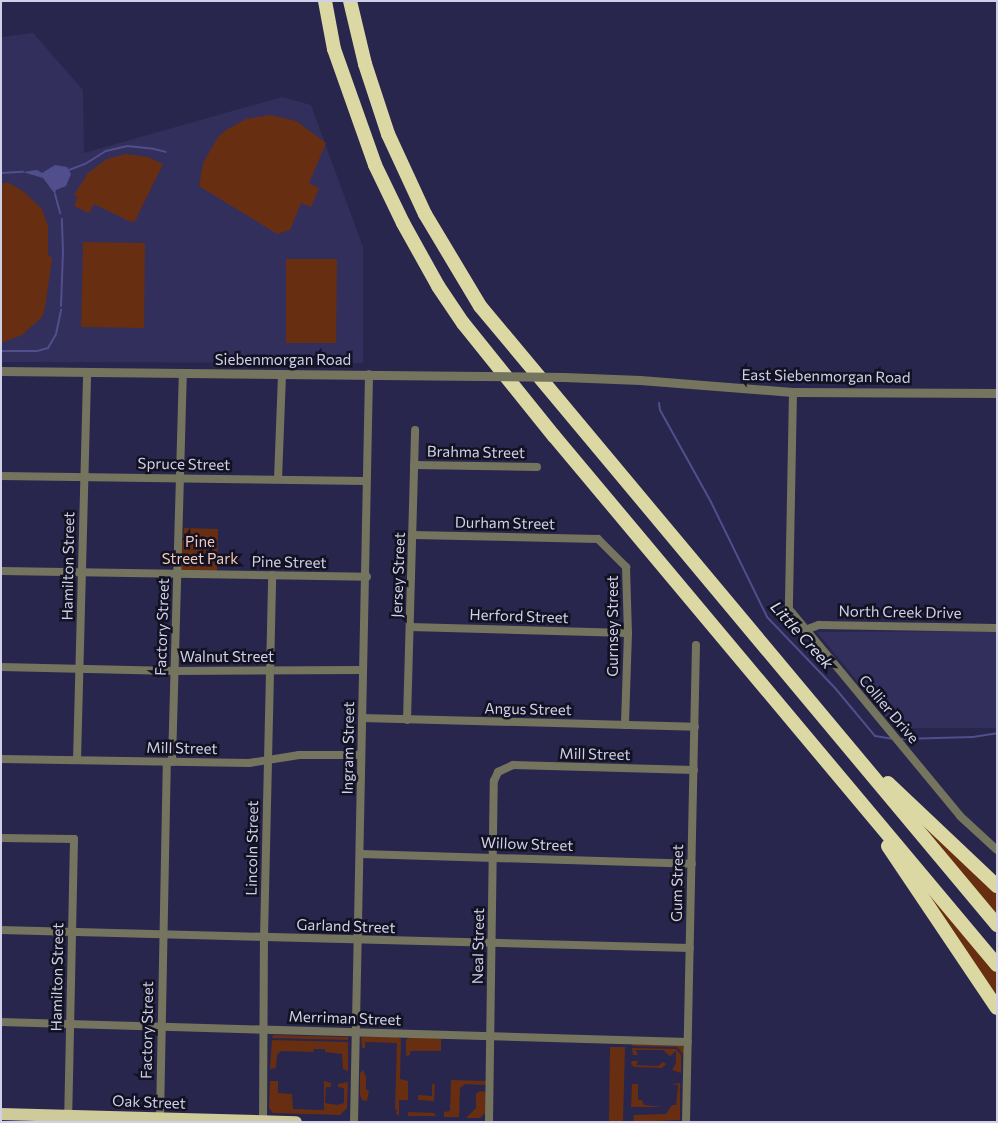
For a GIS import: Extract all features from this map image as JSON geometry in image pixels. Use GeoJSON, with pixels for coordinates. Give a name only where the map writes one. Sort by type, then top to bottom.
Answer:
{"type":"FeatureCollection","features":[{"type":"Feature","properties":{"kind":"highway"},"geometry":{"type":"LineString","coordinates":[[325,1],[334,49],[375,165],[403,223],[438,286],[463,324],[554,436],[997,965]]}},
{"type":"Feature","properties":{"kind":"highway"},"geometry":{"type":"LineString","coordinates":[[350,1],[365,64],[388,134],[425,214],[480,306],[997,925]]}},
{"type":"Feature","properties":{"kind":"highway"},"geometry":{"type":"LineString","coordinates":[[842,739],[997,886]]}},
{"type":"Feature","properties":{"kind":"highway"},"geometry":{"type":"LineString","coordinates":[[846,783],[997,1008]]}},
{"type":"Feature","properties":{"kind":"highway","name":"Oak Street"},"geometry":{"type":"LineString","coordinates":[[1,1114],[296,1122]]}},
{"type":"Feature","properties":{"kind":"street","name":"Siebenmorgan Road"},"geometry":{"type":"LineString","coordinates":[[1,371],[564,377]]}},
{"type":"Feature","properties":{"kind":"street","name":"Hamilton Street"},"geometry":{"type":"LineString","coordinates":[[77,760],[88,372]]}},
{"type":"Feature","properties":{"kind":"street","name":"Factory Street"},"geometry":{"type":"LineString","coordinates":[[160,1118],[162,934],[174,670],[183,373]]}},
{"type":"Feature","properties":{"kind":"street","name":"Ingram Street"},"geometry":{"type":"LineString","coordinates":[[354,1122],[361,854],[363,670],[367,577],[366,480],[369,374]]}},
{"type":"Feature","properties":{"kind":"street"},"geometry":{"type":"LineString","coordinates":[[278,479],[282,375]]}},
{"type":"Feature","properties":{"kind":"street","name":"East Siebenmorgan Road"},"geometry":{"type":"LineString","coordinates":[[564,377],[640,380],[793,392],[997,393]]}},
{"type":"Feature","properties":{"kind":"street","name":"Collier Drive"},"geometry":{"type":"LineString","coordinates":[[793,392],[788,600],[792,615],[960,816],[997,850]]}},
{"type":"Feature","properties":{"kind":"street","name":"Jersey Street"},"geometry":{"type":"LineString","coordinates":[[407,720],[415,430]]}},
{"type":"Feature","properties":{"kind":"street","name":"Brahma Street"},"geometry":{"type":"LineString","coordinates":[[414,465],[537,467]]}},
{"type":"Feature","properties":{"kind":"street","name":"Spruce Street"},"geometry":{"type":"LineString","coordinates":[[1,476],[366,480]]}},
{"type":"Feature","properties":{"kind":"street","name":"Durham Street"},"geometry":{"type":"LineString","coordinates":[[412,534],[598,539]]}},
{"type":"Feature","properties":{"kind":"street","name":"Gurnsey Street"},"geometry":{"type":"LineString","coordinates":[[598,539],[626,567],[628,633],[625,725]]}},
{"type":"Feature","properties":{"kind":"street","name":"Pine Street"},"geometry":{"type":"LineString","coordinates":[[1,571],[367,577]]}},
{"type":"Feature","properties":{"kind":"street","name":"Lincoln Street"},"geometry":{"type":"LineString","coordinates":[[263,1121],[264,937],[272,575]]}},
{"type":"Feature","properties":{"kind":"street","name":"North Creek Drive"},"geometry":{"type":"LineString","coordinates":[[805,630],[819,625],[997,628]]}},
{"type":"Feature","properties":{"kind":"street","name":"Herford Street"},"geometry":{"type":"LineString","coordinates":[[410,626],[628,633]]}},
{"type":"Feature","properties":{"kind":"street","name":"Gum Street"},"geometry":{"type":"LineString","coordinates":[[686,1122],[696,644]]}},
{"type":"Feature","properties":{"kind":"street","name":"Walnut Street"},"geometry":{"type":"LineString","coordinates":[[1,667],[174,670],[363,670]]}},
{"type":"Feature","properties":{"kind":"street","name":"Angus Street"},"geometry":{"type":"LineString","coordinates":[[362,718],[694,727]]}},
{"type":"Feature","properties":{"kind":"street","name":"Mill Street"},"geometry":{"type":"LineString","coordinates":[[1,759],[249,764],[299,756],[361,755]]}},
{"type":"Feature","properties":{"kind":"street","name":"Mill Street"},"geometry":{"type":"LineString","coordinates":[[498,772],[513,766],[694,770]]}},
{"type":"Feature","properties":{"kind":"street","name":"Neal Street"},"geometry":{"type":"LineString","coordinates":[[489,1122],[494,782],[498,772]]}},
{"type":"Feature","properties":{"kind":"street","name":"Hamilton Street"},"geometry":{"type":"LineString","coordinates":[[1,838],[74,839],[68,1116]]}},
{"type":"Feature","properties":{"kind":"street","name":"Willow Street"},"geometry":{"type":"LineString","coordinates":[[361,854],[692,864]]}},
{"type":"Feature","properties":{"kind":"street","name":"Garland Street"},"geometry":{"type":"LineString","coordinates":[[1,930],[690,948]]}},
{"type":"Feature","properties":{"kind":"street","name":"Merriman Street"},"geometry":{"type":"LineString","coordinates":[[1,1022],[688,1042]]}},
{"type":"Feature","properties":{"kind":"shaded area"},"geometry":{"type":"Polygon","coordinates":[[[33,33],[83,90],[84,153],[282,97],[311,105],[363,247],[363,363],[1,362],[1,37],[33,33]]]}},
{"type":"Feature","properties":{"kind":"shaded area"},"geometry":{"type":"Polygon","coordinates":[[[55,165],[67,167],[71,174],[66,186],[56,190],[55,194],[43,178],[23,172],[37,170],[42,173],[55,165]]]}},
{"type":"Feature","properties":{"kind":"shaded area"},"geometry":{"type":"Polygon","coordinates":[[[997,631],[997,728],[903,728],[894,726],[817,632],[997,631]]]}},
{"type":"Feature","properties":{"kind":"green space"},"geometry":{"type":"Polygon","coordinates":[[[270,115],[296,121],[326,143],[309,183],[319,188],[311,207],[301,203],[290,230],[277,234],[199,186],[203,163],[218,137],[226,130],[246,119],[270,115]]]}},
{"type":"Feature","properties":{"kind":"green space"},"geometry":{"type":"Polygon","coordinates":[[[126,154],[148,157],[163,164],[135,221],[131,222],[94,204],[89,213],[74,206],[78,197],[74,195],[88,173],[107,159],[126,154]]]}},
{"type":"Feature","properties":{"kind":"green space"},"geometry":{"type":"Polygon","coordinates":[[[1,183],[9,183],[24,192],[42,209],[48,226],[48,254],[52,259],[42,317],[22,335],[1,343],[1,183]]]}},
{"type":"Feature","properties":{"kind":"green space"},"geometry":{"type":"Polygon","coordinates":[[[83,242],[145,243],[144,328],[81,327],[83,242]]]}},
{"type":"Feature","properties":{"kind":"green space"},"geometry":{"type":"Polygon","coordinates":[[[286,259],[337,259],[336,343],[286,343],[286,259]]]}},
{"type":"Feature","properties":{"kind":"green space","name":"Pine Street Park"},"geometry":{"type":"Polygon","coordinates":[[[184,528],[218,529],[217,572],[180,571],[184,528]]]}},
{"type":"Feature","properties":{"kind":"green space"},"geometry":{"type":"Polygon","coordinates":[[[897,797],[997,893],[997,916],[897,797]]]}},
{"type":"Feature","properties":{"kind":"green space"},"geometry":{"type":"Polygon","coordinates":[[[904,864],[997,974],[997,1000],[904,864]]]}},
{"type":"Feature","properties":{"kind":"green space"},"geometry":{"type":"Polygon","coordinates":[[[273,1035],[348,1037],[348,1040],[272,1038],[273,1035]]]}},
{"type":"Feature","properties":{"kind":"green space"},"geometry":{"type":"Polygon","coordinates":[[[361,1037],[397,1037],[401,1039],[400,1079],[408,1081],[408,1100],[399,1100],[399,1116],[396,1114],[397,1110],[395,1109],[397,1043],[365,1042],[365,1048],[362,1048],[361,1037]]]}},
{"type":"Feature","properties":{"kind":"green space"},"geometry":{"type":"Polygon","coordinates":[[[409,1037],[441,1038],[441,1051],[410,1051],[410,1055],[406,1056],[406,1040],[409,1037]]]}},
{"type":"Feature","properties":{"kind":"green space"},"geometry":{"type":"Polygon","coordinates":[[[272,1040],[348,1042],[348,1071],[343,1069],[342,1054],[325,1052],[325,1049],[314,1049],[313,1052],[281,1051],[277,1055],[276,1068],[270,1069],[272,1040]]]}},
{"type":"Feature","properties":{"kind":"green space"},"geometry":{"type":"Polygon","coordinates":[[[633,1043],[682,1044],[684,1050],[683,1071],[683,1054],[677,1047],[632,1046],[633,1043]]]}},
{"type":"Feature","properties":{"kind":"green space"},"geometry":{"type":"Polygon","coordinates":[[[610,1047],[625,1047],[623,1121],[609,1121],[610,1047]]]}},
{"type":"Feature","properties":{"kind":"green space"},"geometry":{"type":"Polygon","coordinates":[[[632,1048],[676,1049],[681,1055],[681,1073],[672,1070],[676,1063],[676,1051],[670,1056],[663,1050],[636,1050],[638,1055],[633,1055],[632,1048]]]}},
{"type":"Feature","properties":{"kind":"green space"},"geometry":{"type":"Polygon","coordinates":[[[632,1061],[638,1061],[636,1065],[658,1066],[663,1062],[666,1064],[662,1068],[634,1067],[631,1064],[632,1061]]]}},
{"type":"Feature","properties":{"kind":"green space"},"geometry":{"type":"Polygon","coordinates":[[[363,1070],[366,1077],[366,1090],[369,1090],[367,1101],[362,1100],[360,1095],[360,1073],[363,1070]]]}},
{"type":"Feature","properties":{"kind":"green space"},"geometry":{"type":"Polygon","coordinates":[[[451,1080],[487,1081],[485,1085],[465,1084],[460,1088],[459,1117],[444,1117],[444,1112],[450,1111],[451,1080]]]}},
{"type":"Feature","properties":{"kind":"green space"},"geometry":{"type":"Polygon","coordinates":[[[270,1081],[278,1081],[278,1093],[292,1094],[293,1109],[324,1110],[324,1081],[331,1083],[331,1087],[326,1087],[325,1103],[337,1105],[344,1103],[344,1088],[338,1087],[338,1084],[348,1082],[347,1108],[340,1115],[273,1113],[269,1108],[270,1081]]]}},
{"type":"Feature","properties":{"kind":"green space"},"geometry":{"type":"Polygon","coordinates":[[[680,1083],[680,1120],[633,1122],[634,1115],[666,1114],[672,1105],[676,1105],[678,1085],[671,1084],[680,1083]]]}},
{"type":"Feature","properties":{"kind":"green space"},"geometry":{"type":"Polygon","coordinates":[[[432,1084],[435,1084],[434,1101],[418,1100],[418,1095],[432,1096],[432,1084]]]}},
{"type":"Feature","properties":{"kind":"green space"},"geometry":{"type":"Polygon","coordinates":[[[632,1084],[638,1084],[638,1100],[642,1100],[644,1105],[663,1107],[631,1107],[632,1084]]]}},
{"type":"Feature","properties":{"kind":"green space"},"geometry":{"type":"Polygon","coordinates":[[[480,1091],[487,1092],[486,1112],[480,1118],[466,1118],[476,1108],[476,1094],[480,1091]]]}},
{"type":"Feature","properties":{"kind":"green space"},"geometry":{"type":"Polygon","coordinates":[[[408,1112],[434,1113],[436,1116],[408,1116],[408,1112]]]}},
{"type":"Feature","properties":{"kind":"waterway"},"geometry":{"type":"LineString","coordinates":[[69,170],[85,164],[106,151],[127,146],[166,152]]}},
{"type":"Feature","properties":{"kind":"waterway"},"geometry":{"type":"LineString","coordinates":[[1,173],[23,172]]}},
{"type":"Feature","properties":{"kind":"waterway"},"geometry":{"type":"LineString","coordinates":[[55,194],[60,213]]}},
{"type":"Feature","properties":{"kind":"waterway"},"geometry":{"type":"LineString","coordinates":[[61,306],[62,219]]}},
{"type":"Feature","properties":{"kind":"waterway"},"geometry":{"type":"LineString","coordinates":[[1,351],[37,351],[48,348],[56,334],[61,310]]}},
{"type":"Feature","properties":{"kind":"waterway","name":"Little Creek"},"geometry":{"type":"LineString","coordinates":[[659,403],[660,410],[711,502],[767,617],[835,688],[875,736],[894,739]]}},
{"type":"Feature","properties":{"kind":"waterway","name":"Little Creek"},"geometry":{"type":"LineString","coordinates":[[901,739],[973,737],[997,733]]}}]}
